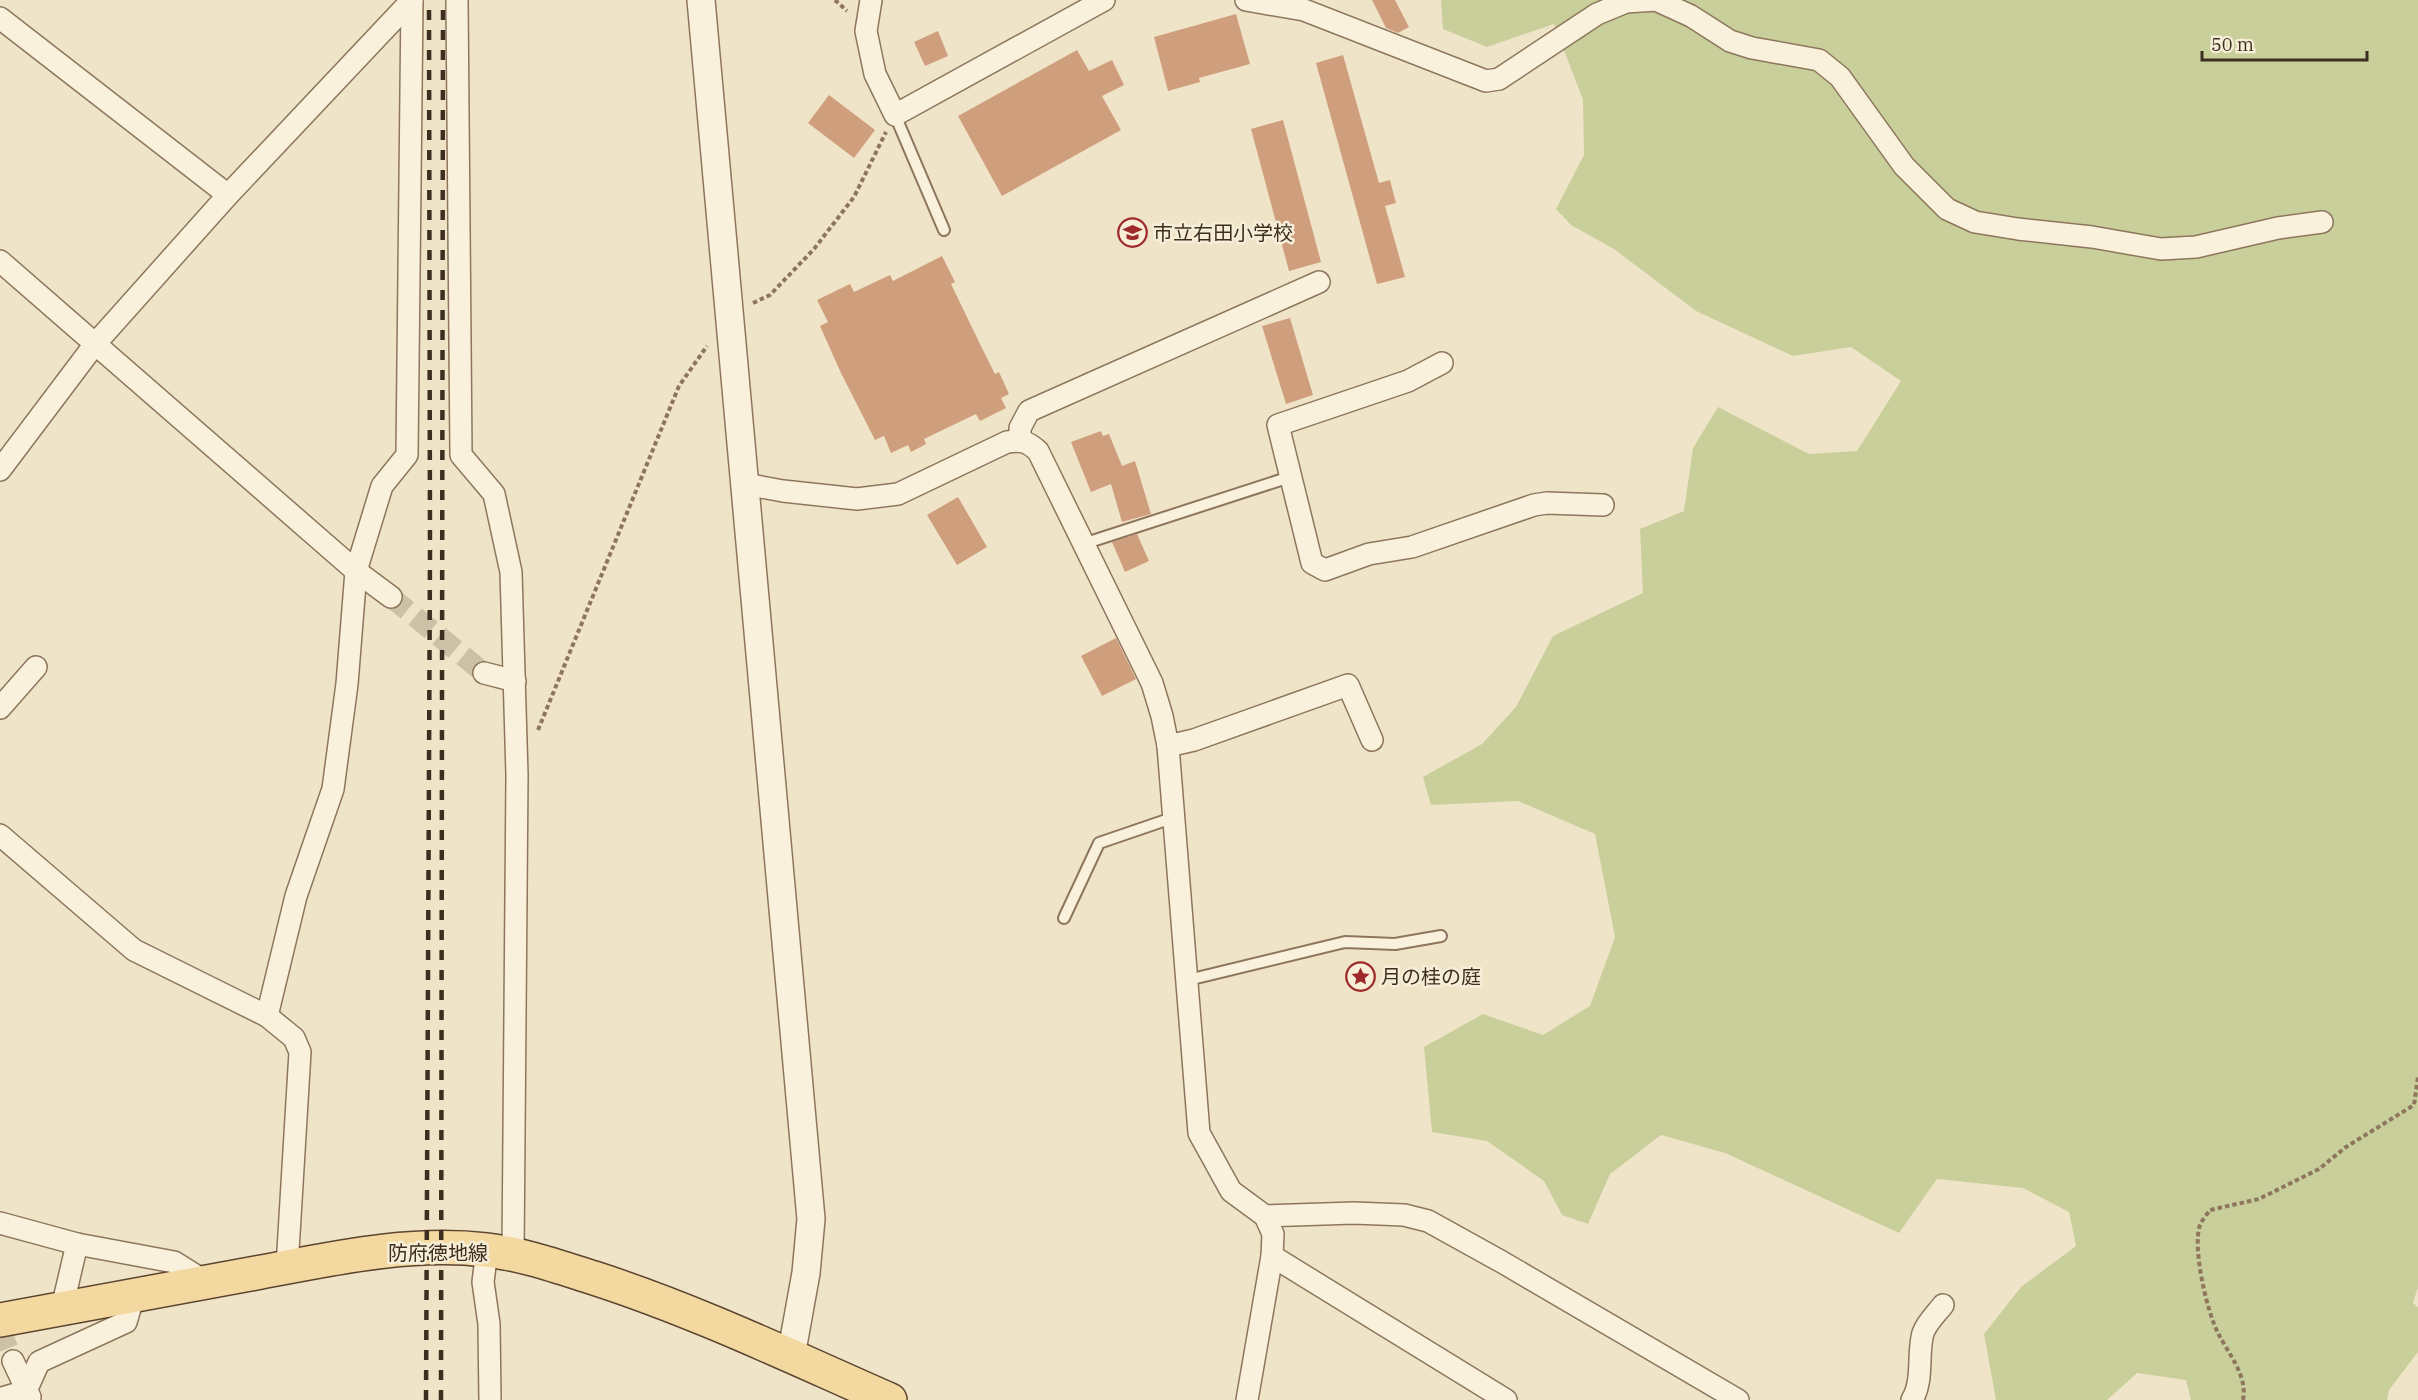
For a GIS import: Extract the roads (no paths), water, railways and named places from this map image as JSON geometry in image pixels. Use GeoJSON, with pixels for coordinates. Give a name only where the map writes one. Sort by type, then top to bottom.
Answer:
{"type":"FeatureCollection","features":[{"type":"Feature","properties":{"kind":"main road","name":"防府徳地線"},"geometry":{"type":"LineString","coordinates":[[0,1320],[368,1253],[458,1248],[500,1252],[636,1292],[713,1321],[890,1400]]}},
{"type":"Feature","properties":{"kind":"street"},"geometry":{"type":"LineString","coordinates":[[0,470],[95,344],[228,195],[412,0]]}},
{"type":"Feature","properties":{"kind":"street"},"geometry":{"type":"LineString","coordinates":[[267,1016],[296,896],[333,789],[347,684],[356,571],[382,486],[407,455],[412,0]]}},
{"type":"Feature","properties":{"kind":"street"},"geometry":{"type":"LineString","coordinates":[[457,0],[460,454],[494,494],[511,572],[515,681],[517,775],[500,1252],[483,1282],[489,1324],[490,1400]]}},
{"type":"Feature","properties":{"kind":"street"},"geometry":{"type":"LineString","coordinates":[[701,0],[811,1219],[806,1273],[790,1356]]}},
{"type":"Feature","properties":{"kind":"street"},"geometry":{"type":"LineString","coordinates":[[871,0],[866,31],[875,74],[895,116],[1104,0]]}},
{"type":"Feature","properties":{"kind":"street"},"geometry":{"type":"LineString","coordinates":[[1246,0],[1304,10],[1486,81],[1499,79],[1597,14],[1626,2],[1656,0],[1691,16],[1730,40],[1752,48],[1819,60],[1840,77],[1904,166],[1947,209],[1975,222],[2092,237],[2161,249],[2196,248],[2278,228],[2322,222]]}},
{"type":"Feature","properties":{"kind":"street"},"geometry":{"type":"LineString","coordinates":[[0,18],[228,195]]}},
{"type":"Feature","properties":{"kind":"street"},"geometry":{"type":"LineString","coordinates":[[0,261],[356,571],[391,597]]}},
{"type":"Feature","properties":{"kind":"street"},"geometry":{"type":"LineString","coordinates":[[1020,440],[1020,428],[1029,411],[1319,282]]}},
{"type":"Feature","properties":{"kind":"street"},"geometry":{"type":"LineString","coordinates":[[1442,363],[1408,381],[1278,425],[1312,563],[1325,570],[1369,554],[1412,547],[1534,505],[1547,503],[1603,505]]}},
{"type":"Feature","properties":{"kind":"street"},"geometry":{"type":"LineString","coordinates":[[745,484],[783,491],[857,499],[898,494],[1007,442],[1020,440],[1030,444],[1038,451],[1152,683],[1162,716],[1168,746],[1199,1133],[1231,1191],[1265,1216],[1273,1234],[1272,1256],[1247,1400]]}},
{"type":"Feature","properties":{"kind":"street"},"geometry":{"type":"LineString","coordinates":[[0,708],[36,668]]}},
{"type":"Feature","properties":{"kind":"street"},"geometry":{"type":"LineString","coordinates":[[484,674],[515,681]]}},
{"type":"Feature","properties":{"kind":"street"},"geometry":{"type":"LineString","coordinates":[[1168,746],[1194,740],[1348,685],[1372,740]]}},
{"type":"Feature","properties":{"kind":"street"},"geometry":{"type":"LineString","coordinates":[[0,835],[134,950],[267,1016],[294,1038],[300,1053],[287,1267]]}},
{"type":"Feature","properties":{"kind":"street"},"geometry":{"type":"LineString","coordinates":[[1265,1216],[1354,1213],[1404,1215],[1428,1221],[1738,1400]]}},
{"type":"Feature","properties":{"kind":"street"},"geometry":{"type":"LineString","coordinates":[[0,1223],[77,1244],[174,1262],[206,1282]]}},
{"type":"Feature","properties":{"kind":"street"},"geometry":{"type":"LineString","coordinates":[[62,1308],[77,1244]]}},
{"type":"Feature","properties":{"kind":"street"},"geometry":{"type":"LineString","coordinates":[[1272,1256],[1506,1400]]}},
{"type":"Feature","properties":{"kind":"street"},"geometry":{"type":"LineString","coordinates":[[29,1396],[39,1362],[126,1322],[134,1295]]}},
{"type":"Feature","properties":{"kind":"street"},"geometry":{"type":"LineString","coordinates":[[1912,1400],[1919,1375],[1923,1334],[1928,1322],[1943,1305]]}},
{"type":"Feature","properties":{"kind":"street"},"geometry":{"type":"LineString","coordinates":[[14,1361],[29,1396]]}},
{"type":"Feature","properties":{"kind":"street"},"geometry":{"type":"LineString","coordinates":[[2,1398],[29,1396]]}},
{"type":"Feature","properties":{"kind":"lane"},"geometry":{"type":"LineString","coordinates":[[895,116],[944,230]]}},
{"type":"Feature","properties":{"kind":"lane"},"geometry":{"type":"LineString","coordinates":[[1083,544],[1290,477]]}},
{"type":"Feature","properties":{"kind":"lane"},"geometry":{"type":"LineString","coordinates":[[1064,918],[1099,843],[1174,817]]}},
{"type":"Feature","properties":{"kind":"lane"},"geometry":{"type":"LineString","coordinates":[[1188,980],[1345,942],[1395,944],[1441,936]]}},
{"type":"Feature","properties":{"kind":"tunnel"},"geometry":{"type":"LineString","coordinates":[[391,597],[484,673]]}},
{"type":"Feature","properties":{"kind":"tunnel"},"geometry":{"type":"LineString","coordinates":[[0,1329],[13,1361]]}},
{"type":"Feature","properties":{"kind":"railway"},"geometry":{"type":"LineString","coordinates":[[426,1400],[430,552],[429,0]]}},
{"type":"Feature","properties":{"kind":"railway"},"geometry":{"type":"LineString","coordinates":[[441,1400],[443,0]]}},
{"type":"Feature","properties":{"kind":"place","name":"市立右田小学校"},"geometry":{"type":"Point","coordinates":[1132,232]}},
{"type":"Feature","properties":{"kind":"place","name":"月の桂の庭"},"geometry":{"type":"Point","coordinates":[1360,976]}}]}
